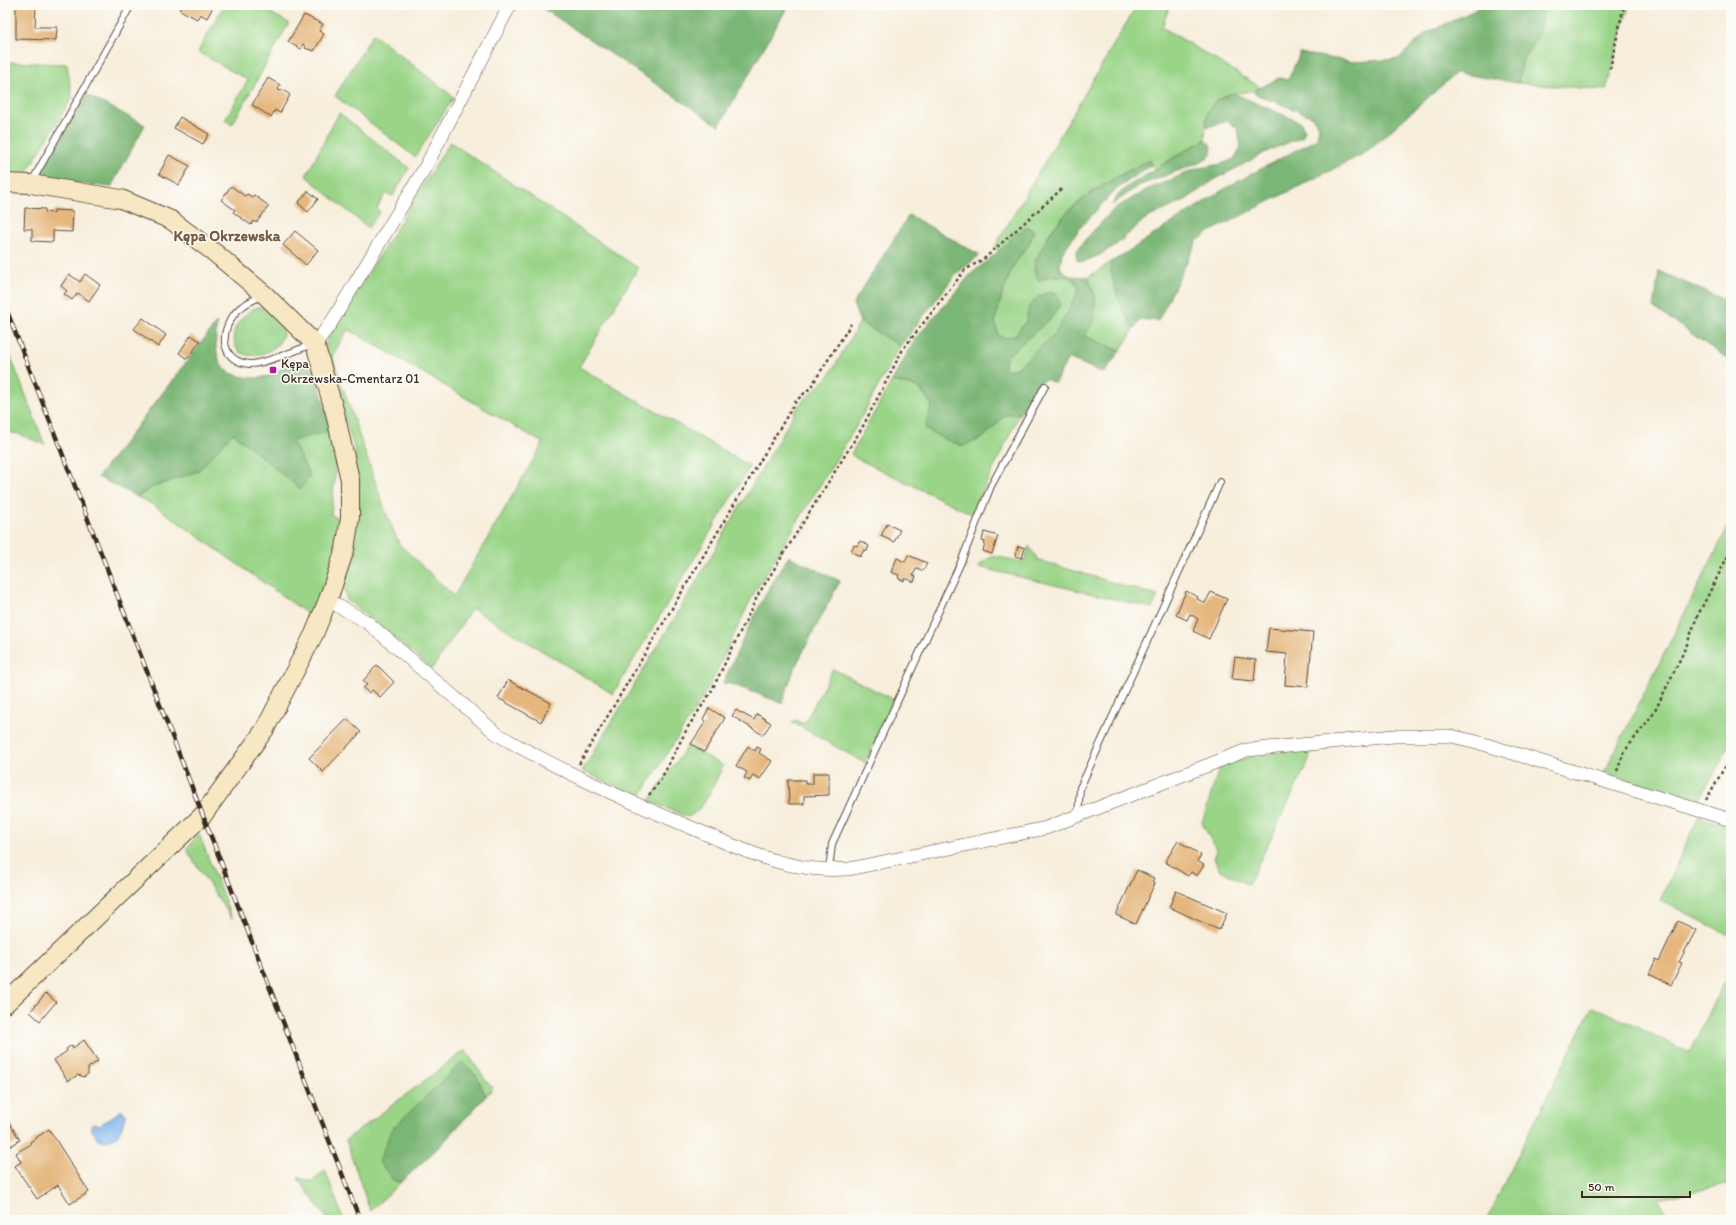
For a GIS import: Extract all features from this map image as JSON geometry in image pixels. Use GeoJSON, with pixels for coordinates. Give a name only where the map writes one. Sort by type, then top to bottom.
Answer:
{"type":"FeatureCollection","features":[{"type":"Feature","properties":{"kind":"street"},"geometry":{"type":"LineString","coordinates":[[315,344],[330,323],[426,166],[510,5]]}},
{"type":"Feature","properties":{"kind":"street"},"geometry":{"type":"LineString","coordinates":[[5,183],[30,184],[121,199],[171,220],[215,253],[265,295],[315,344],[336,413],[350,480],[350,518],[345,549],[328,600],[314,634],[266,729],[203,815],[5,1004]]}},
{"type":"Feature","properties":{"kind":"street"},"geometry":{"type":"LineString","coordinates":[[328,600],[367,622],[497,734],[520,747],[640,806],[765,858],[796,866],[828,870],[849,869],[1046,828],[1247,750],[1394,736],[1451,736],[1477,742],[1731,820]]}},
{"type":"Feature","properties":{"kind":"lane"},"geometry":{"type":"LineString","coordinates":[[30,184],[131,5]]}},
{"type":"Feature","properties":{"kind":"lane"},"geometry":{"type":"LineString","coordinates":[[265,295],[246,304],[233,315],[225,329],[224,341],[227,351],[232,358],[240,362],[260,363],[315,344]]}},
{"type":"Feature","properties":{"kind":"lane"},"geometry":{"type":"LineString","coordinates":[[828,870],[832,844],[961,562],[991,486],[1045,386]]}},
{"type":"Feature","properties":{"kind":"lane"},"geometry":{"type":"LineString","coordinates":[[1078,816],[1080,788],[1220,482]]}},
{"type":"Feature","properties":{"kind":"path"},"geometry":{"type":"LineString","coordinates":[[1610,69],[1624,5]]}},
{"type":"Feature","properties":{"kind":"path"},"geometry":{"type":"LineString","coordinates":[[640,806],[660,781],[688,727],[711,692],[758,595],[862,428],[903,349],[965,270],[985,258],[1064,187]]}},
{"type":"Feature","properties":{"kind":"path"},"geometry":{"type":"LineString","coordinates":[[574,773],[796,401],[810,388],[852,324]]}},
{"type":"Feature","properties":{"kind":"path"},"geometry":{"type":"LineString","coordinates":[[1612,784],[1624,752],[1654,713],[1686,647],[1697,617],[1731,550]]}},
{"type":"Feature","properties":{"kind":"path"},"geometry":{"type":"LineString","coordinates":[[1700,811],[1731,756]]}},
{"type":"Feature","properties":{"kind":"green space"},"geometry":{"type":"Polygon","coordinates":[[[224,5],[256,5],[289,23],[232,125],[225,120],[248,80],[198,52],[224,5]]]}},
{"type":"Feature","properties":{"kind":"green space"},"geometry":{"type":"Polygon","coordinates":[[[538,5],[786,5],[788,6],[719,126],[538,5]]]}},
{"type":"Feature","properties":{"kind":"green space"},"geometry":{"type":"Polygon","coordinates":[[[1137,5],[1170,5],[1162,27],[1260,87],[1251,91],[1226,95],[1214,103],[1206,117],[1205,140],[1155,169],[1150,162],[1094,190],[1067,212],[1048,235],[1039,280],[1053,276],[1061,276],[1075,280],[1079,289],[1069,310],[1054,335],[1017,368],[1008,370],[1003,368],[1007,356],[1052,317],[1029,306],[1026,321],[1015,336],[1006,338],[998,336],[995,321],[1002,295],[1013,266],[1029,244],[1034,231],[1028,227],[1017,233],[999,251],[994,248],[1137,5]]]}},
{"type":"Feature","properties":{"kind":"green space"},"geometry":{"type":"Polygon","coordinates":[[[1478,5],[1541,5],[1543,10],[1538,36],[1523,59],[1518,83],[1456,73],[1365,153],[1211,231],[1197,241],[1158,321],[1141,319],[1134,329],[1118,298],[1110,263],[1229,186],[1317,139],[1319,126],[1311,116],[1253,92],[1279,78],[1288,80],[1300,53],[1354,62],[1398,59],[1426,33],[1477,9],[1478,5]]]}},
{"type":"Feature","properties":{"kind":"green space"},"geometry":{"type":"Polygon","coordinates":[[[1541,5],[1629,5],[1606,90],[1518,83],[1523,59],[1538,35],[1543,10],[1541,5]]]}},
{"type":"Feature","properties":{"kind":"green space"},"geometry":{"type":"Polygon","coordinates":[[[373,34],[454,97],[415,157],[335,96],[373,34]]]}},
{"type":"Feature","properties":{"kind":"green space"},"geometry":{"type":"Polygon","coordinates":[[[5,62],[67,64],[72,98],[24,177],[5,176],[5,62]]]}},
{"type":"Feature","properties":{"kind":"green space"},"geometry":{"type":"Polygon","coordinates":[[[1233,93],[1300,122],[1305,130],[1302,137],[1270,150],[1214,180],[1184,201],[1145,219],[1117,244],[1100,255],[1083,262],[1077,260],[1076,252],[1084,241],[1114,209],[1146,190],[1199,168],[1221,164],[1234,159],[1241,147],[1238,129],[1228,121],[1207,127],[1208,114],[1212,104],[1233,93]]]}},
{"type":"Feature","properties":{"kind":"green space"},"geometry":{"type":"Polygon","coordinates":[[[87,95],[145,125],[111,187],[46,180],[43,176],[42,171],[87,95]]]}},
{"type":"Feature","properties":{"kind":"green space"},"geometry":{"type":"Polygon","coordinates":[[[339,113],[409,168],[393,196],[385,194],[377,208],[380,212],[368,228],[306,176],[339,113]]]}},
{"type":"Feature","properties":{"kind":"green space"},"geometry":{"type":"Polygon","coordinates":[[[1205,140],[1212,146],[1211,155],[1199,163],[1138,186],[1112,205],[1118,195],[1127,187],[1191,147],[1205,140]]]}},
{"type":"Feature","properties":{"kind":"green space"},"geometry":{"type":"Polygon","coordinates":[[[450,142],[638,268],[579,367],[750,466],[613,694],[472,608],[432,669],[347,600],[344,586],[355,555],[355,451],[326,356],[327,340],[450,142]],[[348,329],[332,356],[386,513],[399,544],[454,596],[543,443],[348,329]]]}},
{"type":"Feature","properties":{"kind":"green space"},"geometry":{"type":"Polygon","coordinates":[[[1149,160],[1151,165],[1114,191],[1080,228],[1062,253],[1060,268],[1070,276],[1088,277],[1095,296],[1094,321],[1084,336],[1120,351],[1104,373],[1068,358],[1055,383],[1045,379],[1038,384],[1020,413],[1005,415],[983,438],[963,446],[944,439],[925,429],[932,404],[918,387],[892,381],[915,339],[971,274],[999,251],[1017,233],[1028,227],[1034,231],[1029,244],[1013,266],[1002,295],[995,321],[998,336],[1006,338],[1015,336],[1026,321],[1029,306],[1038,297],[1049,292],[1057,294],[1060,305],[1052,317],[1007,356],[1003,368],[1008,370],[1017,368],[1054,335],[1069,310],[1079,289],[1075,280],[1070,278],[1057,276],[1039,280],[1035,272],[1035,265],[1048,237],[1065,215],[1086,197],[1109,181],[1149,160]]]}},
{"type":"Feature","properties":{"kind":"green space"},"geometry":{"type":"Polygon","coordinates":[[[909,215],[980,255],[956,274],[900,346],[860,322],[853,304],[909,215]]]}},
{"type":"Feature","properties":{"kind":"green space"},"geometry":{"type":"Polygon","coordinates":[[[1110,263],[1118,298],[1134,329],[1120,351],[1084,336],[1094,321],[1095,296],[1088,277],[1110,263]]]}},
{"type":"Feature","properties":{"kind":"green space"},"geometry":{"type":"Polygon","coordinates":[[[1659,271],[1731,303],[1731,361],[1654,308],[1659,271]]]}},
{"type":"Feature","properties":{"kind":"green space"},"geometry":{"type":"Polygon","coordinates":[[[258,307],[269,309],[283,322],[282,337],[278,344],[264,353],[248,355],[241,353],[236,347],[234,339],[235,328],[245,315],[252,309],[258,307]]]}},
{"type":"Feature","properties":{"kind":"green space"},"geometry":{"type":"Polygon","coordinates":[[[217,322],[216,349],[218,357],[227,370],[235,375],[252,378],[265,377],[277,372],[292,360],[315,370],[331,430],[292,441],[310,476],[300,489],[233,433],[198,471],[153,487],[137,497],[98,477],[217,322]]]}},
{"type":"Feature","properties":{"kind":"green space"},"geometry":{"type":"Polygon","coordinates":[[[860,322],[900,346],[857,425],[755,591],[709,687],[640,797],[582,771],[682,606],[799,405],[829,376],[860,322]]]}},
{"type":"Feature","properties":{"kind":"green space"},"geometry":{"type":"Polygon","coordinates":[[[5,342],[45,445],[19,434],[7,432],[5,434],[5,342]]]}},
{"type":"Feature","properties":{"kind":"green space"},"geometry":{"type":"Polygon","coordinates":[[[292,360],[331,430],[328,431],[336,465],[331,515],[342,520],[330,576],[312,617],[154,505],[137,497],[153,487],[198,471],[258,378],[273,375],[292,360]]]}},
{"type":"Feature","properties":{"kind":"green space"},"geometry":{"type":"Polygon","coordinates":[[[892,381],[918,387],[932,405],[983,438],[1005,415],[1020,413],[972,514],[854,457],[851,454],[892,381]]]}},
{"type":"Feature","properties":{"kind":"green space"},"geometry":{"type":"Polygon","coordinates":[[[1731,521],[1731,743],[1698,802],[1604,773],[1731,521]]]}},
{"type":"Feature","properties":{"kind":"green space"},"geometry":{"type":"Polygon","coordinates":[[[1029,546],[1038,560],[1158,596],[1152,608],[978,567],[992,557],[1013,561],[1025,560],[1029,546]]]}},
{"type":"Feature","properties":{"kind":"green space"},"geometry":{"type":"Polygon","coordinates":[[[789,556],[840,581],[795,667],[782,703],[731,684],[723,683],[762,602],[789,556]]]}},
{"type":"Feature","properties":{"kind":"green space"},"geometry":{"type":"Polygon","coordinates":[[[833,669],[894,700],[865,763],[792,722],[796,720],[804,724],[833,669]]]}},
{"type":"Feature","properties":{"kind":"green space"},"geometry":{"type":"Polygon","coordinates":[[[688,745],[723,766],[705,802],[688,817],[649,801],[688,745]]]}},
{"type":"Feature","properties":{"kind":"green space"},"geometry":{"type":"Polygon","coordinates":[[[1311,749],[1309,760],[1248,885],[1219,869],[1214,858],[1217,851],[1202,823],[1220,765],[1265,755],[1311,749]]]}},
{"type":"Feature","properties":{"kind":"green space"},"geometry":{"type":"Polygon","coordinates":[[[1699,816],[1731,827],[1731,936],[1660,900],[1699,816]]]}},
{"type":"Feature","properties":{"kind":"green space"},"geometry":{"type":"Polygon","coordinates":[[[199,834],[232,919],[186,849],[199,834]]]}},
{"type":"Feature","properties":{"kind":"green space"},"geometry":{"type":"Polygon","coordinates":[[[1731,967],[1731,1184],[1658,1198],[1671,1220],[1486,1220],[1592,1007],[1604,1011],[1690,1053],[1731,967]]]}},
{"type":"Feature","properties":{"kind":"green space"},"geometry":{"type":"Polygon","coordinates":[[[465,1050],[487,1082],[493,1088],[486,1096],[476,1075],[393,1180],[400,1183],[370,1211],[346,1140],[465,1050]]]}},
{"type":"Feature","properties":{"kind":"green space"},"geometry":{"type":"Polygon","coordinates":[[[462,1062],[476,1075],[486,1096],[441,1145],[400,1183],[393,1180],[379,1162],[391,1130],[462,1062]]]}},
{"type":"Feature","properties":{"kind":"green space"},"geometry":{"type":"Polygon","coordinates":[[[325,1170],[343,1218],[340,1220],[328,1220],[297,1177],[312,1182],[325,1170]]]}},
{"type":"Feature","properties":{"kind":"water"},"geometry":{"type":"Polygon","coordinates":[[[122,1110],[126,1114],[118,1135],[105,1141],[98,1139],[91,1129],[91,1125],[95,1123],[100,1125],[122,1110]]]}},
{"type":"Feature","properties":{"kind":"building"},"geometry":{"type":"Polygon","coordinates":[[[16,5],[36,5],[35,27],[57,27],[56,40],[16,39],[16,5]]]}},
{"type":"Feature","properties":{"kind":"building"},"geometry":{"type":"Polygon","coordinates":[[[93,5],[102,5],[100,9],[93,5]]]}},
{"type":"Feature","properties":{"kind":"building"},"geometry":{"type":"Polygon","coordinates":[[[181,5],[214,5],[207,18],[200,14],[197,19],[180,10],[181,5]]]}},
{"type":"Feature","properties":{"kind":"building"},"geometry":{"type":"Polygon","coordinates":[[[304,15],[323,24],[319,31],[324,34],[314,51],[305,48],[306,46],[303,44],[301,49],[288,42],[304,15]]]}},
{"type":"Feature","properties":{"kind":"building"},"geometry":{"type":"Polygon","coordinates":[[[268,78],[280,85],[278,90],[281,91],[282,89],[290,95],[280,113],[275,110],[271,117],[252,105],[268,78]]]}},
{"type":"Feature","properties":{"kind":"building"},"geometry":{"type":"Polygon","coordinates":[[[180,117],[209,134],[203,144],[174,128],[180,117]]]}},
{"type":"Feature","properties":{"kind":"building"},"geometry":{"type":"Polygon","coordinates":[[[169,155],[190,166],[179,185],[159,174],[169,155]]]}},
{"type":"Feature","properties":{"kind":"building"},"geometry":{"type":"Polygon","coordinates":[[[231,186],[245,196],[247,194],[252,197],[254,195],[269,206],[256,223],[254,221],[251,225],[233,212],[235,210],[221,200],[231,186]]]}},
{"type":"Feature","properties":{"kind":"building"},"geometry":{"type":"Polygon","coordinates":[[[308,191],[318,199],[308,212],[298,203],[308,191]]]}},
{"type":"Feature","properties":{"kind":"building"},"geometry":{"type":"Polygon","coordinates":[[[25,208],[45,209],[45,212],[54,213],[54,210],[73,211],[72,232],[53,231],[53,242],[32,241],[32,229],[24,229],[25,208]]]}},
{"type":"Feature","properties":{"kind":"building"},"geometry":{"type":"Polygon","coordinates":[[[295,231],[318,250],[306,265],[283,245],[295,231]]]}},
{"type":"Feature","properties":{"kind":"building"},"geometry":{"type":"Polygon","coordinates":[[[69,274],[80,282],[85,274],[100,285],[89,301],[78,293],[72,300],[64,294],[67,291],[61,286],[69,274]]]}},
{"type":"Feature","properties":{"kind":"building"},"geometry":{"type":"Polygon","coordinates":[[[143,318],[166,335],[158,347],[134,329],[143,318]]]}},
{"type":"Feature","properties":{"kind":"building"},"geometry":{"type":"Polygon","coordinates":[[[191,335],[200,341],[187,359],[179,353],[191,335]]]}},
{"type":"Feature","properties":{"kind":"building"},"geometry":{"type":"Polygon","coordinates":[[[887,524],[900,530],[894,542],[881,536],[887,524]]]}},
{"type":"Feature","properties":{"kind":"building"},"geometry":{"type":"Polygon","coordinates":[[[984,532],[998,536],[992,554],[983,551],[985,542],[982,541],[984,532]]]}},
{"type":"Feature","properties":{"kind":"building"},"geometry":{"type":"Polygon","coordinates":[[[860,541],[869,546],[867,551],[864,550],[860,557],[851,551],[854,545],[857,546],[860,541]]]}},
{"type":"Feature","properties":{"kind":"building"},"geometry":{"type":"Polygon","coordinates":[[[1018,546],[1025,548],[1022,558],[1015,556],[1018,546]]]}},
{"type":"Feature","properties":{"kind":"building"},"geometry":{"type":"Polygon","coordinates":[[[908,555],[927,563],[923,571],[917,568],[913,575],[916,576],[914,582],[905,578],[904,581],[898,578],[899,575],[891,572],[897,558],[905,562],[908,555]]]}},
{"type":"Feature","properties":{"kind":"building"},"geometry":{"type":"Polygon","coordinates":[[[1186,591],[1198,597],[1197,599],[1205,603],[1211,592],[1227,599],[1209,639],[1193,631],[1198,619],[1190,614],[1187,620],[1176,615],[1186,591]]]}},
{"type":"Feature","properties":{"kind":"building"},"geometry":{"type":"Polygon","coordinates":[[[1269,628],[1313,632],[1308,687],[1285,685],[1287,654],[1266,652],[1269,628]]]}},
{"type":"Feature","properties":{"kind":"building"},"geometry":{"type":"Polygon","coordinates":[[[1235,657],[1256,660],[1254,681],[1232,679],[1235,657]]]}},
{"type":"Feature","properties":{"kind":"building"},"geometry":{"type":"Polygon","coordinates":[[[377,665],[394,682],[380,697],[372,690],[369,693],[363,688],[367,685],[363,681],[377,665]]]}},
{"type":"Feature","properties":{"kind":"building"},"geometry":{"type":"Polygon","coordinates":[[[508,680],[551,703],[541,722],[498,698],[508,680]]]}},
{"type":"Feature","properties":{"kind":"building"},"geometry":{"type":"Polygon","coordinates":[[[709,708],[725,718],[704,752],[691,744],[706,721],[703,719],[709,708]]]}},
{"type":"Feature","properties":{"kind":"building"},"geometry":{"type":"Polygon","coordinates":[[[736,710],[754,720],[757,714],[771,723],[763,735],[732,716],[736,710]]]}},
{"type":"Feature","properties":{"kind":"building"},"geometry":{"type":"Polygon","coordinates":[[[347,719],[361,732],[323,772],[309,758],[347,719]]]}},
{"type":"Feature","properties":{"kind":"building"},"geometry":{"type":"Polygon","coordinates":[[[748,746],[755,751],[757,747],[761,749],[759,753],[772,761],[760,779],[753,775],[750,781],[744,778],[747,772],[736,766],[748,746]]]}},
{"type":"Feature","properties":{"kind":"building"},"geometry":{"type":"Polygon","coordinates":[[[813,773],[829,773],[829,795],[804,796],[804,804],[789,804],[788,780],[805,780],[805,784],[813,784],[813,773]]]}},
{"type":"Feature","properties":{"kind":"building"},"geometry":{"type":"Polygon","coordinates":[[[1178,841],[1201,855],[1197,861],[1204,865],[1197,876],[1191,872],[1188,876],[1165,862],[1178,841]]]}},
{"type":"Feature","properties":{"kind":"building"},"geometry":{"type":"Polygon","coordinates":[[[1137,870],[1154,878],[1152,882],[1155,883],[1136,924],[1116,915],[1137,870]]]}},
{"type":"Feature","properties":{"kind":"building"},"geometry":{"type":"Polygon","coordinates":[[[1176,891],[1227,913],[1219,930],[1169,907],[1176,891]]]}},
{"type":"Feature","properties":{"kind":"building"},"geometry":{"type":"Polygon","coordinates":[[[1678,921],[1696,930],[1679,962],[1682,963],[1671,985],[1649,974],[1656,959],[1659,961],[1678,921]]]}},
{"type":"Feature","properties":{"kind":"building"},"geometry":{"type":"Polygon","coordinates":[[[46,993],[56,1002],[40,1021],[30,1012],[46,993]]]}},
{"type":"Feature","properties":{"kind":"building"},"geometry":{"type":"Polygon","coordinates":[[[84,1040],[98,1061],[88,1068],[88,1074],[84,1077],[78,1075],[68,1081],[54,1060],[67,1051],[66,1049],[72,1045],[73,1048],[84,1040]]]}},
{"type":"Feature","properties":{"kind":"building"},"geometry":{"type":"Polygon","coordinates":[[[7,1119],[20,1140],[9,1147],[5,1140],[5,1120],[7,1119]]]}},
{"type":"Feature","properties":{"kind":"building"},"geometry":{"type":"Polygon","coordinates":[[[49,1129],[89,1192],[70,1204],[58,1185],[37,1199],[15,1166],[21,1162],[16,1153],[31,1144],[30,1142],[49,1129]]]}},
{"type":"Feature","properties":{"kind":"railway"},"geometry":{"type":"LineString","coordinates":[[5,306],[360,1220]]}},
{"type":"Feature","properties":{"kind":"place","name":"Kępa Okrzewska-Cmentarz 01"},"geometry":{"type":"Point","coordinates":[273,370]}},
{"type":"Feature","properties":{"kind":"district","name":"Kępa Okrzewska"},"geometry":{"type":"Point","coordinates":[227,236]}}]}
